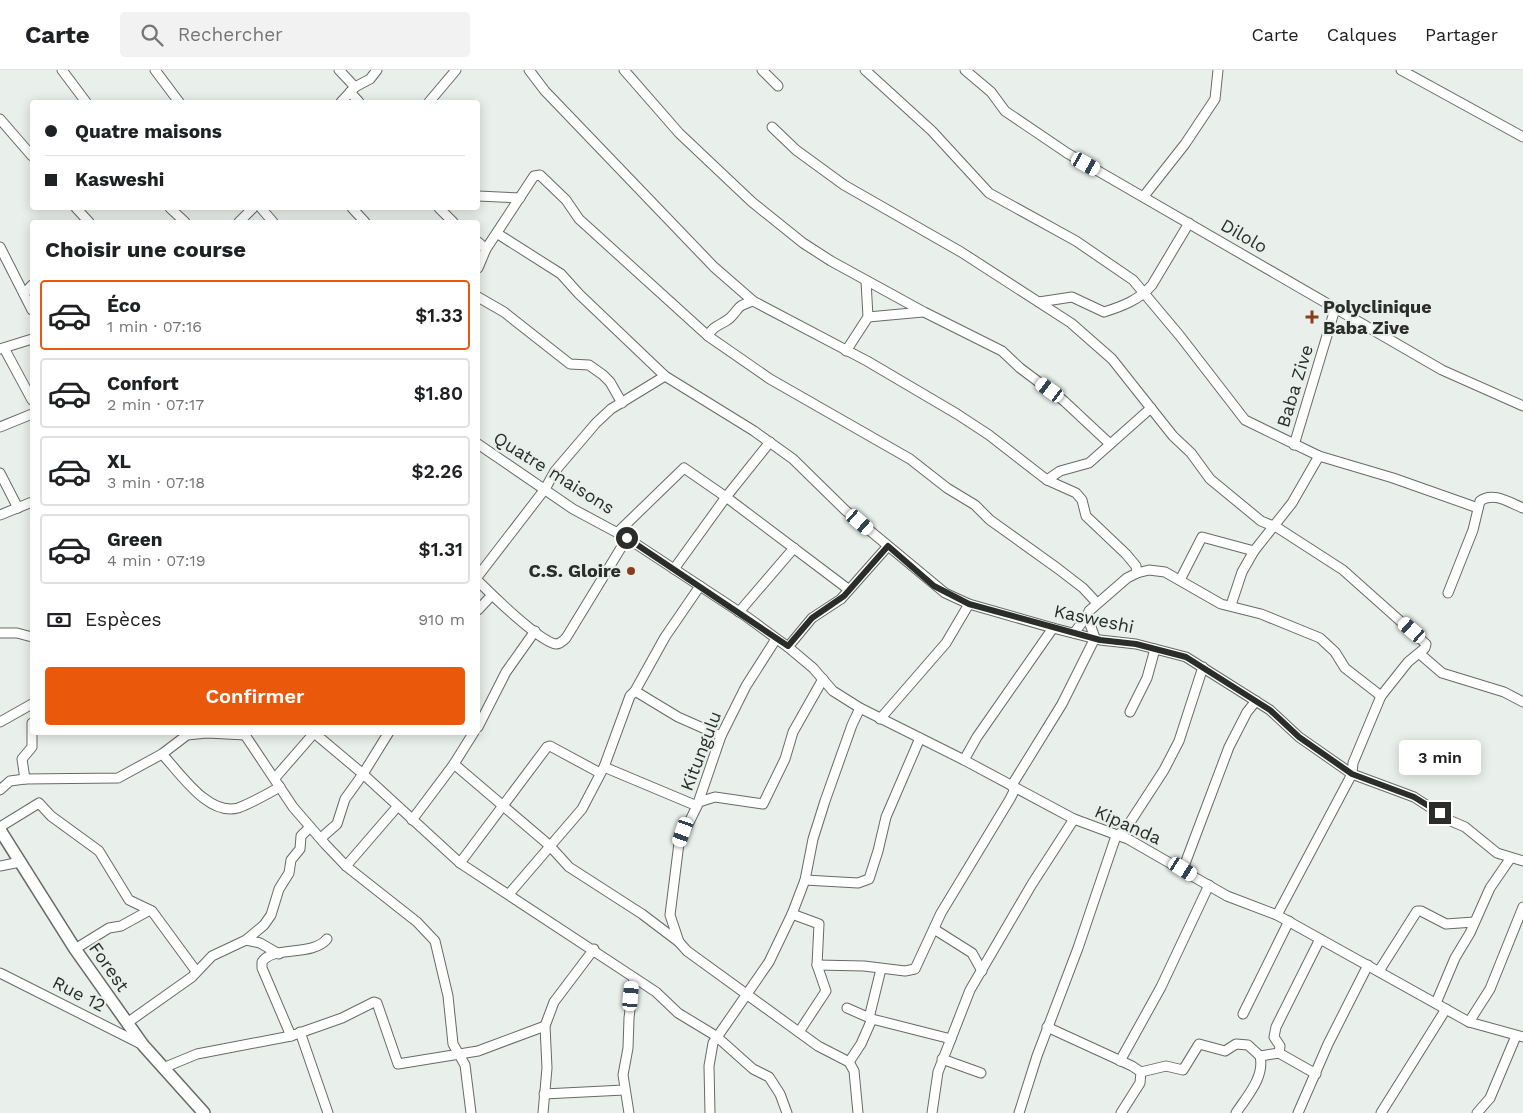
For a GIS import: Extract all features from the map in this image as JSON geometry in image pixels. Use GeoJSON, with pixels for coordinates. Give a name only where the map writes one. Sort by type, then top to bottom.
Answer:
{"type":"FeatureCollection","features":[{"type":"Feature","properties":{"kind":"street"},"geometry":{"type":"LineString","coordinates":[[155,70],[178,100]]}},
{"type":"Feature","properties":{"kind":"street"},"geometry":{"type":"LineString","coordinates":[[339,70],[358,100]]}},
{"type":"Feature","properties":{"kind":"street"},"geometry":{"type":"LineString","coordinates":[[343,100],[352,89],[370,79],[377,70]]}},
{"type":"Feature","properties":{"kind":"street"},"geometry":{"type":"LineString","coordinates":[[431,100],[456,70]]}},
{"type":"Feature","properties":{"kind":"street"},"geometry":{"type":"LineString","coordinates":[[529,70],[545,91],[714,267],[753,301],[846,351],[972,424],[1047,480],[1078,495],[1086,516],[1126,554],[1136,566],[1137,573]]}},
{"type":"Feature","properties":{"kind":"street"},"geometry":{"type":"LineString","coordinates":[[624,70],[679,133],[752,202],[803,242],[866,281],[1002,350],[1020,368],[1064,401],[1110,444]]}},
{"type":"Feature","properties":{"kind":"street"},"geometry":{"type":"LineString","coordinates":[[762,70],[778,86]]}},
{"type":"Feature","properties":{"kind":"street"},"geometry":{"type":"LineString","coordinates":[[865,70],[932,131],[989,193],[1101,257],[1133,280],[1241,418],[1264,431],[1319,456],[1393,478],[1478,508]]}},
{"type":"Feature","properties":{"kind":"street","name":"Dilolo"},"geometry":{"type":"LineString","coordinates":[[966,70],[991,92],[1006,111],[1066,153],[1144,196],[1442,370],[1523,406]]}},
{"type":"Feature","properties":{"kind":"street"},"geometry":{"type":"LineString","coordinates":[[1144,196],[1185,144],[1215,99],[1218,70]]}},
{"type":"Feature","properties":{"kind":"street"},"geometry":{"type":"LineString","coordinates":[[1401,70],[1523,137]]}},
{"type":"Feature","properties":{"kind":"street"},"geometry":{"type":"LineString","coordinates":[[66,72],[85,100]]}},
{"type":"Feature","properties":{"kind":"street"},"geometry":{"type":"LineString","coordinates":[[0,119],[30,154]]}},
{"type":"Feature","properties":{"kind":"street"},"geometry":{"type":"LineString","coordinates":[[772,127],[796,150],[844,185],[961,252],[1071,323],[1100,348],[1132,382],[1173,436],[1191,452],[1210,479],[1250,514],[1274,526],[1344,570],[1424,641],[1425,648],[1408,662],[1381,696],[1353,763],[1352,774],[1278,915]]}},
{"type":"Feature","properties":{"kind":"street"},"geometry":{"type":"LineString","coordinates":[[480,263],[486,249],[498,234],[534,176],[540,175],[566,200],[579,219],[708,336],[770,379],[910,459],[946,488],[975,505],[990,520],[1083,588],[1097,603]]}},
{"type":"Feature","properties":{"kind":"street"},"geometry":{"type":"LineString","coordinates":[[480,196],[520,198]]}},
{"type":"Feature","properties":{"kind":"street"},"geometry":{"type":"LineString","coordinates":[[78,210],[87,220]]}},
{"type":"Feature","properties":{"kind":"street"},"geometry":{"type":"LineString","coordinates":[[172,210],[182,220]]}},
{"type":"Feature","properties":{"kind":"street"},"geometry":{"type":"LineString","coordinates":[[241,220],[251,210]]}},
{"type":"Feature","properties":{"kind":"street"},"geometry":{"type":"LineString","coordinates":[[263,210],[271,220]]}},
{"type":"Feature","properties":{"kind":"street"},"geometry":{"type":"LineString","coordinates":[[354,210],[363,220]]}},
{"type":"Feature","properties":{"kind":"street"},"geometry":{"type":"LineString","coordinates":[[443,210],[451,220]]}},
{"type":"Feature","properties":{"kind":"street"},"geometry":{"type":"LineString","coordinates":[[1040,302],[1072,297],[1104,312],[1128,304],[1145,293],[1166,266],[1190,223]]}},
{"type":"Feature","properties":{"kind":"street","name":"Kasweshi"},"geometry":{"type":"LineString","coordinates":[[498,234],[567,280],[579,294],[665,376],[770,442],[793,459],[834,500],[934,586],[969,604],[1053,628],[1175,653],[1204,667],[1256,701],[1299,737],[1352,774],[1414,797],[1451,821],[1466,827],[1491,850],[1510,859],[1523,861]]}},
{"type":"Feature","properties":{"kind":"street"},"geometry":{"type":"LineString","coordinates":[[480,244],[486,249]]}},
{"type":"Feature","properties":{"kind":"street"},"geometry":{"type":"LineString","coordinates":[[0,247],[30,306]]}},
{"type":"Feature","properties":{"kind":"street"},"geometry":{"type":"LineString","coordinates":[[846,351],[868,317],[866,281]]}},
{"type":"Feature","properties":{"kind":"street"},"geometry":{"type":"LineString","coordinates":[[24,294],[30,287]]}},
{"type":"Feature","properties":{"kind":"street"},"geometry":{"type":"LineString","coordinates":[[480,298],[504,312],[570,364],[589,366],[603,375],[610,382],[622,403]]}},
{"type":"Feature","properties":{"kind":"street"},"geometry":{"type":"LineString","coordinates":[[708,336],[715,326],[729,318],[741,305],[753,301]]}},
{"type":"Feature","properties":{"kind":"street","name":"Baba Zive"},"geometry":{"type":"LineString","coordinates":[[1294,445],[1335,309]]}},
{"type":"Feature","properties":{"kind":"street"},"geometry":{"type":"LineString","coordinates":[[868,317],[924,312]]}},
{"type":"Feature","properties":{"kind":"street"},"geometry":{"type":"LineString","coordinates":[[30,340],[2,348],[30,397]]}},
{"type":"Feature","properties":{"kind":"street"},"geometry":{"type":"LineString","coordinates":[[480,573],[545,488],[559,466],[596,423],[611,409],[665,376]]}},
{"type":"Feature","properties":{"kind":"street"},"geometry":{"type":"LineString","coordinates":[[1047,480],[1060,471],[1089,463],[1151,408]]}},
{"type":"Feature","properties":{"kind":"street"},"geometry":{"type":"LineString","coordinates":[[0,427],[30,415]]}},
{"type":"Feature","properties":{"kind":"street"},"geometry":{"type":"LineString","coordinates":[[674,569],[726,497],[770,442]]}},
{"type":"Feature","properties":{"kind":"street","name":"Quatre maisons"},"geometry":{"type":"LineString","coordinates":[[480,445],[582,514],[618,532],[788,646]]}},
{"type":"Feature","properties":{"kind":"street"},"geometry":{"type":"LineString","coordinates":[[1231,605],[1242,572],[1254,551],[1299,492],[1319,456]]}},
{"type":"Feature","properties":{"kind":"street"},"geometry":{"type":"LineString","coordinates":[[618,532],[684,468],[726,497],[848,589]]}},
{"type":"Feature","properties":{"kind":"street"},"geometry":{"type":"LineString","coordinates":[[0,473],[18,508]]}},
{"type":"Feature","properties":{"kind":"street"},"geometry":{"type":"LineString","coordinates":[[1448,593],[1473,530],[1480,500],[1490,496],[1523,508]]}},
{"type":"Feature","properties":{"kind":"street"},"geometry":{"type":"LineString","coordinates":[[0,515],[30,503]]}},
{"type":"Feature","properties":{"kind":"street"},"geometry":{"type":"LineString","coordinates":[[1180,580],[1202,537],[1254,551]]}},
{"type":"Feature","properties":{"kind":"street"},"geometry":{"type":"LineString","coordinates":[[480,583],[535,631],[556,644],[564,640],[627,538]]}},
{"type":"Feature","properties":{"kind":"street"},"geometry":{"type":"LineString","coordinates":[[788,646],[806,623],[841,598],[888,546]]}},
{"type":"Feature","properties":{"kind":"street"},"geometry":{"type":"LineString","coordinates":[[739,612],[794,548]]}},
{"type":"Feature","properties":{"kind":"street"},"geometry":{"type":"LineString","coordinates":[[1074,633],[1089,611],[1127,578],[1137,573],[1156,570],[1180,580],[1215,601],[1261,614],[1320,638],[1335,652],[1345,668],[1381,696]]}},
{"type":"Feature","properties":{"kind":"street"},"geometry":{"type":"LineString","coordinates":[[509,894],[549,845],[576,817],[602,770],[628,701],[665,637],[700,586]]}},
{"type":"Feature","properties":{"kind":"street"},"geometry":{"type":"LineString","coordinates":[[480,608],[492,594]]}},
{"type":"Feature","properties":{"kind":"street"},"geometry":{"type":"LineString","coordinates":[[728,604],[752,597]]}},
{"type":"Feature","properties":{"kind":"street"},"geometry":{"type":"LineString","coordinates":[[880,718],[946,643],[969,604]]}},
{"type":"Feature","properties":{"kind":"street"},"geometry":{"type":"LineString","coordinates":[[817,965],[915,969],[941,913],[1010,799],[1014,791],[1012,785],[1062,704],[1095,638],[1087,616]]}},
{"type":"Feature","properties":{"kind":"street"},"geometry":{"type":"LineString","coordinates":[[964,760],[976,737],[1053,628]]}},
{"type":"Feature","properties":{"kind":"street"},"geometry":{"type":"LineString","coordinates":[[480,723],[506,672],[535,631]]}},
{"type":"Feature","properties":{"kind":"street"},"geometry":{"type":"LineString","coordinates":[[0,633],[17,632],[30,637]]}},
{"type":"Feature","properties":{"kind":"street","name":"Kitungulu"},"geometry":{"type":"LineString","coordinates":[[776,639],[746,686],[721,736],[698,804],[679,843],[674,872],[671,919],[679,942],[687,951],[818,1046],[849,1062]]}},
{"type":"Feature","properties":{"kind":"street","name":"Kipanda"},"geometry":{"type":"LineString","coordinates":[[788,646],[833,691],[860,708],[964,760],[1074,819],[1128,839],[1227,896],[1278,915],[1469,1022],[1520,1037]]}},
{"type":"Feature","properties":{"kind":"street"},"geometry":{"type":"LineString","coordinates":[[1130,712],[1146,678],[1155,649]]}},
{"type":"Feature","properties":{"kind":"street"},"geometry":{"type":"LineString","coordinates":[[1420,654],[1442,672],[1504,692],[1523,702]]}},
{"type":"Feature","properties":{"kind":"street"},"geometry":{"type":"LineString","coordinates":[[1019,1113],[1116,836],[1125,830],[1170,760],[1179,741],[1204,667]]}},
{"type":"Feature","properties":{"kind":"street"},"geometry":{"type":"LineString","coordinates":[[460,863],[505,806],[515,789],[547,747],[550,746],[602,770],[698,804],[715,797],[763,804],[785,760],[793,732],[823,679]]}},
{"type":"Feature","properties":{"kind":"street"},"geometry":{"type":"LineString","coordinates":[[635,691],[678,717],[721,736]]}},
{"type":"Feature","properties":{"kind":"street"},"geometry":{"type":"LineString","coordinates":[[1183,869],[1229,747],[1247,712],[1256,701]]}},
{"type":"Feature","properties":{"kind":"street"},"geometry":{"type":"LineString","coordinates":[[0,722],[30,705]]}},
{"type":"Feature","properties":{"kind":"street"},"geometry":{"type":"LineString","coordinates":[[710,1113],[709,1066],[716,1036],[747,996],[769,962],[792,914],[806,880],[813,839],[852,725],[860,708]]}},
{"type":"Feature","properties":{"kind":"street"},"geometry":{"type":"LineString","coordinates":[[25,778],[22,759],[32,747],[32,735]]}},
{"type":"Feature","properties":{"kind":"street"},"geometry":{"type":"LineString","coordinates":[[0,790],[10,781],[25,778],[118,778],[162,754],[187,735]]}},
{"type":"Feature","properties":{"kind":"street"},"geometry":{"type":"LineString","coordinates":[[245,735],[310,827],[346,866],[417,922],[435,941],[448,996],[453,1044],[464,1064],[471,1113]]}},
{"type":"Feature","properties":{"kind":"street"},"geometry":{"type":"LineString","coordinates":[[275,778],[312,735]]}},
{"type":"Feature","properties":{"kind":"street"},"geometry":{"type":"LineString","coordinates":[[316,735],[364,774],[460,863],[594,949],[656,992],[678,1013],[716,1036],[753,1069],[769,1077],[780,1094],[787,1113]]}},
{"type":"Feature","properties":{"kind":"street"},"geometry":{"type":"LineString","coordinates":[[321,838],[337,824],[345,799],[364,774],[387,735]]}},
{"type":"Feature","properties":{"kind":"street"},"geometry":{"type":"LineString","coordinates":[[412,820],[454,764],[472,735]]}},
{"type":"Feature","properties":{"kind":"street"},"geometry":{"type":"LineString","coordinates":[[806,880],[858,883],[869,878],[886,817],[920,738]]}},
{"type":"Feature","properties":{"kind":"street"},"geometry":{"type":"LineString","coordinates":[[162,754],[200,795],[217,807],[228,810],[240,807],[280,787]]}},
{"type":"Feature","properties":{"kind":"street"},"geometry":{"type":"LineString","coordinates":[[454,764],[549,845],[569,867],[679,942]]}},
{"type":"Feature","properties":{"kind":"street"},"geometry":{"type":"LineString","coordinates":[[0,828],[39,803],[51,816],[99,851],[129,900],[150,910],[196,971]]}},
{"type":"Feature","properties":{"kind":"street"},"geometry":{"type":"LineString","coordinates":[[346,866],[398,807]]}},
{"type":"Feature","properties":{"kind":"street"},"geometry":{"type":"LineString","coordinates":[[932,1113],[934,1093],[942,1059],[963,1005],[1032,884],[1074,819]]}},
{"type":"Feature","properties":{"kind":"street"},"geometry":{"type":"LineString","coordinates":[[127,1023],[196,971],[220,950],[246,940],[271,916],[279,890],[290,871],[291,860],[300,849],[302,836],[310,827]]}},
{"type":"Feature","properties":{"kind":"street","name":"Forest"},"geometry":{"type":"LineString","coordinates":[[0,828],[75,949],[127,1023],[143,1045],[204,1113]]}},
{"type":"Feature","properties":{"kind":"street"},"geometry":{"type":"LineString","coordinates":[[1436,1004],[1455,958],[1490,888],[1510,859]]}},
{"type":"Feature","properties":{"kind":"street"},"geometry":{"type":"LineString","coordinates":[[0,866],[20,862]]}},
{"type":"Feature","properties":{"kind":"street"},"geometry":{"type":"LineString","coordinates":[[1120,1061],[1161,987],[1209,885]]}},
{"type":"Feature","properties":{"kind":"street"},"geometry":{"type":"LineString","coordinates":[[1469,1022],[1490,989],[1523,907]]}},
{"type":"Feature","properties":{"kind":"street"},"geometry":{"type":"LineString","coordinates":[[75,949],[109,928],[121,926],[150,910]]}},
{"type":"Feature","properties":{"kind":"street"},"geometry":{"type":"LineString","coordinates":[[1379,971],[1417,911],[1421,911],[1446,924],[1474,922]]}},
{"type":"Feature","properties":{"kind":"street"},"geometry":{"type":"LineString","coordinates":[[792,914],[820,924],[817,965],[826,991],[799,1032]]}},
{"type":"Feature","properties":{"kind":"street"},"geometry":{"type":"LineString","coordinates":[[663,930],[671,919]]}},
{"type":"Feature","properties":{"kind":"street"},"geometry":{"type":"LineString","coordinates":[[1242,1014],[1289,921]]}},
{"type":"Feature","properties":{"kind":"street"},"geometry":{"type":"LineString","coordinates":[[934,929],[972,953],[982,971]]}},
{"type":"Feature","properties":{"kind":"street"},"geometry":{"type":"LineString","coordinates":[[327,939],[314,949],[265,958],[262,964],[296,1034],[328,1113]]}},
{"type":"Feature","properties":{"kind":"street"},"geometry":{"type":"LineString","coordinates":[[1279,1053],[1280,1046],[1274,1037],[1276,1028],[1320,939]]}},
{"type":"Feature","properties":{"kind":"street"},"geometry":{"type":"LineString","coordinates":[[246,940],[260,943],[279,954]]}},
{"type":"Feature","properties":{"kind":"street"},"geometry":{"type":"LineString","coordinates":[[543,1113],[547,1068],[545,1026],[554,1002],[594,949]]}},
{"type":"Feature","properties":{"kind":"street"},"geometry":{"type":"LineString","coordinates":[[1298,1113],[1328,1044],[1368,965]]}},
{"type":"Feature","properties":{"kind":"street"},"geometry":{"type":"LineString","coordinates":[[858,1113],[854,1071],[849,1062],[861,1044],[871,1018],[881,969]]}},
{"type":"Feature","properties":{"kind":"street","name":"Rue 12"},"geometry":{"type":"LineString","coordinates":[[0,973],[143,1045]]}},
{"type":"Feature","properties":{"kind":"street"},"geometry":{"type":"LineString","coordinates":[[629,1113],[623,1075],[628,1048],[629,1018],[634,978]]}},
{"type":"Feature","properties":{"kind":"street"},"geometry":{"type":"LineString","coordinates":[[163,1068],[197,1054],[296,1034],[342,1018],[376,1002],[392,1041],[397,1064],[460,1054],[506,1042],[545,1026]]}},
{"type":"Feature","properties":{"kind":"street"},"geometry":{"type":"LineString","coordinates":[[847,1008],[871,1018],[951,1038]]}},
{"type":"Feature","properties":{"kind":"street"},"geometry":{"type":"LineString","coordinates":[[1381,1113],[1446,1009]]}},
{"type":"Feature","properties":{"kind":"street"},"geometry":{"type":"LineString","coordinates":[[1048,1027],[1141,1072],[1166,1066],[1183,1070],[1199,1044],[1225,1050],[1236,1044],[1248,1045],[1260,1056],[1262,1069],[1236,1113]]}},
{"type":"Feature","properties":{"kind":"street"},"geometry":{"type":"LineString","coordinates":[[1477,1113],[1490,1098],[1520,1037]]}},
{"type":"Feature","properties":{"kind":"street"},"geometry":{"type":"LineString","coordinates":[[1260,1056],[1279,1053],[1316,1074]]}},
{"type":"Feature","properties":{"kind":"street"},"geometry":{"type":"LineString","coordinates":[[942,1059],[981,1073]]}},
{"type":"Feature","properties":{"kind":"street"},"geometry":{"type":"LineString","coordinates":[[1121,1113],[1140,1083],[1141,1072]]}},
{"type":"Feature","properties":{"kind":"street"},"geometry":{"type":"LineString","coordinates":[[544,1094],[624,1090]]}},
{"type":"Feature","properties":{"kind":"place","name":"Polyclinique Baba Zive"},"geometry":{"type":"Point","coordinates":[1312,317]}},
{"type":"Feature","properties":{"kind":"place","name":"C.S. Gloire"},"geometry":{"type":"Point","coordinates":[631,571]}},
{"type":"Feature","properties":{"kind":"route"},"geometry":{"type":"LineString","coordinates":[[627,538],[788,646],[806,623],[844,596],[848,589],[888,546],[934,586],[969,604],[1100,640],[1136,644],[1186,657],[1270,710],[1299,737],[1352,774],[1414,797],[1440,813]]}}]}
